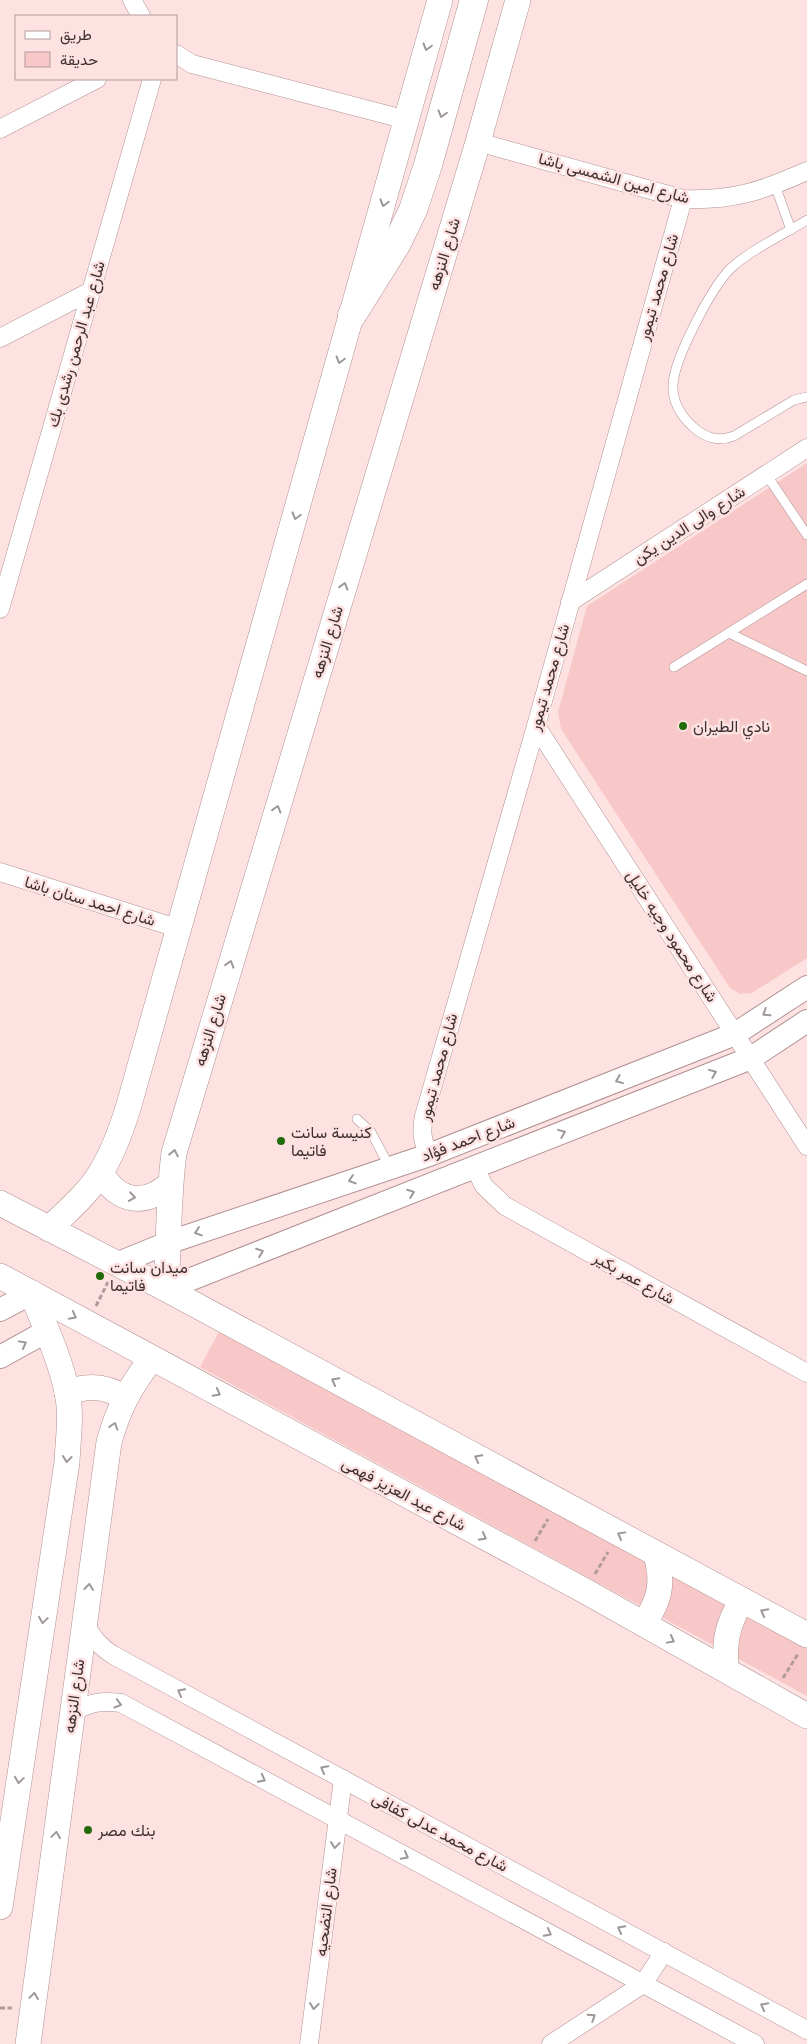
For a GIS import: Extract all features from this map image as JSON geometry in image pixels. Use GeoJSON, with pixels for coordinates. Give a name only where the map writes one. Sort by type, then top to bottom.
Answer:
{"type":"FeatureCollection","features":[{"type":"Feature","properties":{"kind":"main road"},"geometry":{"type":"LineString","coordinates":[[49,1229],[82,1196],[101,1172],[118,1138],[130,1105],[440,0]]}},
{"type":"Feature","properties":{"kind":"main road"},"geometry":{"type":"LineString","coordinates":[[352,315],[398,243],[413,210],[428,165],[474,0]]}},
{"type":"Feature","properties":{"kind":"main road","name":"شارع النزهه"},"geometry":{"type":"LineString","coordinates":[[166,1289],[170,1242],[170,1184],[174,1153],[183,1120],[478,142],[518,0]]}},
{"type":"Feature","properties":{"kind":"main road"},"geometry":{"type":"LineString","coordinates":[[101,1172],[108,1185],[119,1194],[133,1199],[148,1198],[161,1192],[170,1184]]}},
{"type":"Feature","properties":{"kind":"main road"},"geometry":{"type":"LineString","coordinates":[[0,1203],[166,1289],[742,1600],[804,1641]]}},
{"type":"Feature","properties":{"kind":"main road","name":"شارع عبد العزيز فهمى"},"geometry":{"type":"LineString","coordinates":[[0,1276],[585,1591],[807,1716]]}},
{"type":"Feature","properties":{"kind":"main road"},"geometry":{"type":"LineString","coordinates":[[0,1907],[67,1462],[69,1431],[68,1393],[57,1356],[32,1293]]}},
{"type":"Feature","properties":{"kind":"main road","name":"شارع النزهه"},"geometry":{"type":"LineString","coordinates":[[28,2044],[109,1442],[114,1422],[132,1384],[152,1358]]}},
{"type":"Feature","properties":{"kind":"main road"},"geometry":{"type":"LineString","coordinates":[[68,1393],[79,1388],[93,1386],[106,1388],[125,1398]]}},
{"type":"Feature","properties":{"kind":"main road"},"geometry":{"type":"LineString","coordinates":[[644,1624],[654,1608],[660,1591],[661,1572],[656,1554]]}},
{"type":"Feature","properties":{"kind":"main road"},"geometry":{"type":"LineString","coordinates":[[726,1670],[726,1634],[732,1616],[742,1600]]}},
{"type":"Feature","properties":{"kind":"street"},"geometry":{"type":"LineString","coordinates":[[132,0],[140,15]]}},
{"type":"Feature","properties":{"kind":"street"},"geometry":{"type":"LineString","coordinates":[[178,55],[192,64],[407,120]]}},
{"type":"Feature","properties":{"kind":"street"},"geometry":{"type":"LineString","coordinates":[[0,129],[95,80]]}},
{"type":"Feature","properties":{"kind":"street","name":"شارع عبد الرحمن رشدى بك"},"geometry":{"type":"LineString","coordinates":[[0,609],[152,80]]}},
{"type":"Feature","properties":{"kind":"street","name":"شارع امين الشمسى باشا"},"geometry":{"type":"LineString","coordinates":[[478,142],[683,199],[712,200],[744,195],[775,185],[807,171]]}},
{"type":"Feature","properties":{"kind":"street","name":"شارع محمد تيمور"},"geometry":{"type":"LineString","coordinates":[[429,1155],[422,1136],[424,1116],[536,726],[683,199]]}},
{"type":"Feature","properties":{"kind":"street"},"geometry":{"type":"LineString","coordinates":[[0,338],[92,291]]}},
{"type":"Feature","properties":{"kind":"street","name":"شارع والى الدين يكن"},"geometry":{"type":"LineString","coordinates":[[570,602],[807,448]]}},
{"type":"Feature","properties":{"kind":"street","name":"شارع محمود وجيه خليل"},"geometry":{"type":"LineString","coordinates":[[536,726],[807,1146]]}},
{"type":"Feature","properties":{"kind":"street","name":"شارع احمد سنان باشا"},"geometry":{"type":"LineString","coordinates":[[0,872],[180,929]]}},
{"type":"Feature","properties":{"kind":"street","name":"شارع احمد فؤاد"},"geometry":{"type":"LineString","coordinates":[[116,1264],[170,1242],[429,1155],[735,1034],[807,987]]}},
{"type":"Feature","properties":{"kind":"street","name":"شارع احمد فؤاد"},"geometry":{"type":"LineString","coordinates":[[166,1289],[750,1058],[807,1021]]}},
{"type":"Feature","properties":{"kind":"street","name":"شارع عمر بكير"},"geometry":{"type":"LineString","coordinates":[[475,1168],[484,1186],[505,1206],[807,1373]]}},
{"type":"Feature","properties":{"kind":"street"},"geometry":{"type":"LineString","coordinates":[[0,1310],[32,1293]]}},
{"type":"Feature","properties":{"kind":"street"},"geometry":{"type":"LineString","coordinates":[[0,1357],[47,1331]]}},
{"type":"Feature","properties":{"kind":"street","name":"شارع محمد عدلى كفافى"},"geometry":{"type":"LineString","coordinates":[[84,1622],[101,1647],[113,1655],[807,2030]]}},
{"type":"Feature","properties":{"kind":"street"},"geometry":{"type":"LineString","coordinates":[[72,1712],[89,1704],[105,1700],[121,1703],[755,2044]]}},
{"type":"Feature","properties":{"kind":"street","name":"شارع التضحيه"},"geometry":{"type":"LineString","coordinates":[[309,2044],[343,1779]]}},
{"type":"Feature","properties":{"kind":"street"},"geometry":{"type":"LineString","coordinates":[[551,2044],[643,1984],[664,1952]]}},
{"type":"Feature","properties":{"kind":"lane"},"geometry":{"type":"LineString","coordinates":[[775,185],[791,230]]}},
{"type":"Feature","properties":{"kind":"lane"},"geometry":{"type":"LineString","coordinates":[[807,220],[744,258],[723,278],[691,335],[675,372],[673,385],[674,398],[682,417],[700,433],[716,440],[734,436],[794,400],[807,397]]}},
{"type":"Feature","properties":{"kind":"lane"},"geometry":{"type":"LineString","coordinates":[[766,474],[807,535]]}},
{"type":"Feature","properties":{"kind":"lane"},"geometry":{"type":"LineString","coordinates":[[674,667],[807,584]]}},
{"type":"Feature","properties":{"kind":"lane"},"geometry":{"type":"LineString","coordinates":[[729,633],[807,671]]}},
{"type":"Feature","properties":{"kind":"lane"},"geometry":{"type":"LineString","coordinates":[[357,1119],[371,1132],[390,1168]]}},
{"type":"Feature","properties":{"kind":"path"},"geometry":{"type":"LineString","coordinates":[[88,1324],[116,1264]]}},
{"type":"Feature","properties":{"kind":"path"},"geometry":{"type":"LineString","coordinates":[[524,1559],[559,1501]]}},
{"type":"Feature","properties":{"kind":"path"},"geometry":{"type":"LineString","coordinates":[[585,1591],[619,1534]]}},
{"type":"Feature","properties":{"kind":"path"},"geometry":{"type":"LineString","coordinates":[[772,1696],[804,1641]]}},
{"type":"Feature","properties":{"kind":"green space","name":"نادي الطيران"},"geometry":{"type":"Polygon","coordinates":[[[807,463],[807,958],[752,993],[740,994],[730,988],[561,729],[558,712],[587,606],[807,463]]]}},
{"type":"Feature","properties":{"kind":"green space"},"geometry":{"type":"Polygon","coordinates":[[[221,1328],[807,1646],[807,1696],[200,1367],[221,1328]]]}},
{"type":"Feature","properties":{"kind":"place","name":"نادي الطيران"},"geometry":{"type":"Point","coordinates":[683,726]}},
{"type":"Feature","properties":{"kind":"place","name":"كنيسة سانت فاتيما"},"geometry":{"type":"Point","coordinates":[281,1141]}},
{"type":"Feature","properties":{"kind":"place","name":"ميدان سانت فاتيما"},"geometry":{"type":"Point","coordinates":[100,1276]}},
{"type":"Feature","properties":{"kind":"place","name":"بنك مصر"},"geometry":{"type":"Point","coordinates":[88,1830]}}]}
